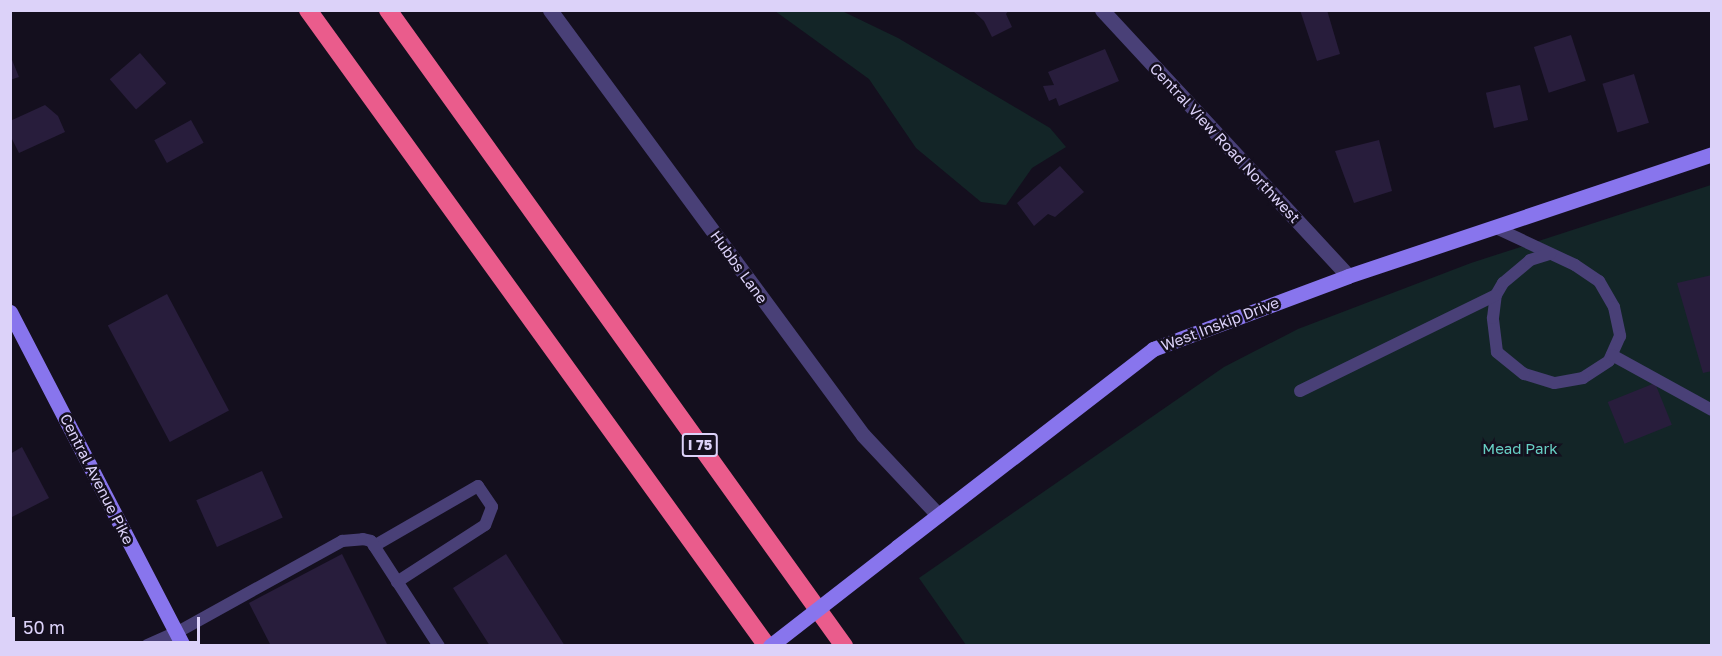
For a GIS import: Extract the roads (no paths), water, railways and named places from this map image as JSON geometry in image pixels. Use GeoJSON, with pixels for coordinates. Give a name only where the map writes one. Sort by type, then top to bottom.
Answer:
{"type":"FeatureCollection","features":[{"type":"Feature","properties":{"kind":"highway"},"geometry":{"type":"LineString","coordinates":[[308,10],[769,645]]}},
{"type":"Feature","properties":{"kind":"highway","name":"I 75"},"geometry":{"type":"LineString","coordinates":[[388,10],[844,645]]}},
{"type":"Feature","properties":{"kind":"street","name":"Hubbs Lane"},"geometry":{"type":"LineString","coordinates":[[550,10],[863,435],[938,515]]}},
{"type":"Feature","properties":{"kind":"street","name":"Central View Road Northwest"},"geometry":{"type":"LineString","coordinates":[[1102,10],[1348,276]]}},
{"type":"Feature","properties":{"kind":"street","name":"West Inskip Drive"},"geometry":{"type":"LineString","coordinates":[[769,645],[1153,349],[1348,276],[1712,154]]}},
{"type":"Feature","properties":{"kind":"street","name":"Central Avenue Pike"},"geometry":{"type":"LineString","coordinates":[[10,312],[179,639]]}},
{"type":"Feature","properties":{"kind":"street"},"geometry":{"type":"LineString","coordinates":[[147,645],[179,639]]}},
{"type":"Feature","properties":{"kind":"lane"},"geometry":{"type":"LineString","coordinates":[[1494,227],[1575,265],[1599,281],[1614,307],[1620,336],[1609,361],[1583,378],[1554,383],[1524,374],[1497,352],[1493,318],[1496,295],[1503,283],[1530,260],[1550,254]]}},
{"type":"Feature","properties":{"kind":"lane"},"geometry":{"type":"LineString","coordinates":[[1300,391],[1496,295]]}},
{"type":"Feature","properties":{"kind":"lane"},"geometry":{"type":"LineString","coordinates":[[1612,355],[1712,410]]}},
{"type":"Feature","properties":{"kind":"lane"},"geometry":{"type":"LineString","coordinates":[[374,546],[478,486],[492,507],[485,525],[397,582]]}},
{"type":"Feature","properties":{"kind":"lane"},"geometry":{"type":"LineString","coordinates":[[179,639],[342,541],[363,539],[374,546],[439,645]]}},
{"type":"Feature","properties":{"kind":"park label","name":"Mead Park"},"geometry":{"type":"Point","coordinates":[1520,449]}}]}
